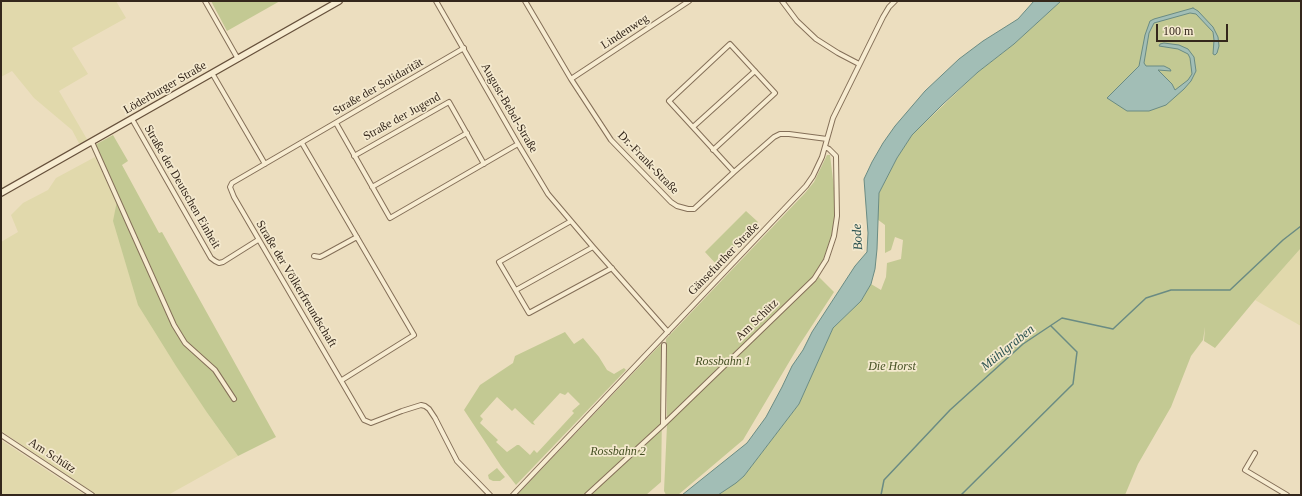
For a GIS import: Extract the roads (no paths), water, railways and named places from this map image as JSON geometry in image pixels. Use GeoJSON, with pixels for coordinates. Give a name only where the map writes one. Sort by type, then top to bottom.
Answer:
{"type":"FeatureCollection","features":[{"type":"Feature","properties":{"kind":"street"},"geometry":{"type":"LineString","coordinates":[[206,1],[238,59]]}},
{"type":"Feature","properties":{"kind":"street","name":"Löderburger Straße"},"geometry":{"type":"LineString","coordinates":[[1,193],[339,1]]}},
{"type":"Feature","properties":{"kind":"street","name":"August-Bebel-Straße"},"geometry":{"type":"LineString","coordinates":[[436,1],[548,194],[668,332]]}},
{"type":"Feature","properties":{"kind":"street","name":"Dr.-Frank-Straße"},"geometry":{"type":"LineString","coordinates":[[525,1],[571,79],[610,140],[671,202],[677,206],[694,209],[770,139],[780,134],[827,139]]}},
{"type":"Feature","properties":{"kind":"street","name":"Lindenweg"},"geometry":{"type":"LineString","coordinates":[[571,79],[689,1]]}},
{"type":"Feature","properties":{"kind":"street"},"geometry":{"type":"LineString","coordinates":[[782,1],[796,21],[816,39],[859,64]]}},
{"type":"Feature","properties":{"kind":"street","name":"Gänsefurther Straße"},"geometry":{"type":"LineString","coordinates":[[513,495],[802,191],[816,171],[825,147],[833,118],[859,64],[886,11],[895,1]]}},
{"type":"Feature","properties":{"kind":"street"},"geometry":{"type":"LineString","coordinates":[[714,150],[775,93],[730,44],[669,101],[734,172]]}},
{"type":"Feature","properties":{"kind":"street","name":"Straße der Solidarität"},"geometry":{"type":"LineString","coordinates":[[234,197],[230,187],[232,183],[464,48]]}},
{"type":"Feature","properties":{"kind":"street"},"geometry":{"type":"LineString","coordinates":[[693,127],[755,71]]}},
{"type":"Feature","properties":{"kind":"street"},"geometry":{"type":"LineString","coordinates":[[212,73],[265,164]]}},
{"type":"Feature","properties":{"kind":"street","name":"Straße der Jugend"},"geometry":{"type":"LineString","coordinates":[[354,156],[449,102],[484,164]]}},
{"type":"Feature","properties":{"kind":"street","name":"Straße der Deutschen Einheit"},"geometry":{"type":"LineString","coordinates":[[132,119],[211,258],[219,263],[223,262],[258,240]]}},
{"type":"Feature","properties":{"kind":"street","name":"Straße der Jugend"},"geometry":{"type":"LineString","coordinates":[[336,123],[390,218],[518,144]]}},
{"type":"Feature","properties":{"kind":"street"},"geometry":{"type":"LineString","coordinates":[[372,187],[467,133]]}},
{"type":"Feature","properties":{"kind":"street"},"geometry":{"type":"LineString","coordinates":[[92,142],[174,325],[185,343],[215,370],[234,399]]}},
{"type":"Feature","properties":{"kind":"street"},"geometry":{"type":"LineString","coordinates":[[302,143],[414,335],[342,380],[364,420],[367,422],[371,423],[421,405],[429,409],[457,461],[490,495]]}},
{"type":"Feature","properties":{"kind":"street","name":"Am Schütz"},"geometry":{"type":"LineString","coordinates":[[587,495],[663,425],[814,278],[826,260],[834,236],[838,216],[836,156],[825,147]]}},
{"type":"Feature","properties":{"kind":"street","name":"Straße der Völkerfreundschaft"},"geometry":{"type":"LineString","coordinates":[[234,197],[300,312],[342,380]]}},
{"type":"Feature","properties":{"kind":"street"},"geometry":{"type":"LineString","coordinates":[[571,221],[499,262],[529,313],[612,268]]}},
{"type":"Feature","properties":{"kind":"street"},"geometry":{"type":"LineString","coordinates":[[314,256],[320,257],[357,237]]}},
{"type":"Feature","properties":{"kind":"street"},"geometry":{"type":"LineString","coordinates":[[516,290],[593,247]]}},
{"type":"Feature","properties":{"kind":"street"},"geometry":{"type":"LineString","coordinates":[[663,425],[664,345]]}},
{"type":"Feature","properties":{"kind":"street","name":"Am Schütz"},"geometry":{"type":"LineString","coordinates":[[1,435],[92,495]]}},
{"type":"Feature","properties":{"kind":"street"},"geometry":{"type":"LineString","coordinates":[[1255,453],[1245,470],[1287,495]]}},
{"type":"Feature","properties":{"kind":"water"},"geometry":{"type":"Polygon","coordinates":[[[1034,1],[1061,1],[1014,44],[978,72],[943,104],[912,135],[897,158],[879,193],[877,249],[875,269],[871,284],[861,301],[833,328],[799,404],[744,476],[736,483],[718,495],[682,495],[747,443],[766,417],[792,366],[803,350],[812,332],[855,266],[867,252],[868,233],[864,179],[883,143],[895,126],[925,91],[959,59],[983,41],[1018,19],[1034,1]]]}},
{"type":"Feature","properties":{"kind":"water"},"geometry":{"type":"Polygon","coordinates":[[[1193,8],[1198,11],[1213,27],[1218,37],[1219,46],[1217,53],[1215,55],[1213,54],[1213,32],[1196,14],[1190,13],[1154,23],[1149,33],[1144,63],[1146,66],[1164,66],[1170,69],[1171,71],[1158,70],[1172,84],[1175,90],[1188,80],[1192,74],[1190,58],[1188,54],[1178,49],[1159,46],[1160,44],[1164,43],[1179,45],[1188,49],[1194,57],[1196,71],[1191,81],[1184,89],[1166,105],[1149,111],[1127,111],[1107,98],[1139,66],[1145,35],[1150,21],[1193,8]]]}},
{"type":"Feature","properties":{"kind":"waterway","name":"Mühlgraben"},"geometry":{"type":"LineString","coordinates":[[881,495],[884,480],[950,410],[1023,344],[1062,318],[1113,329],[1146,298],[1171,290],[1230,290],[1283,240],[1301,226]]}},
{"type":"Feature","properties":{"kind":"waterway"},"geometry":{"type":"LineString","coordinates":[[961,495],[1073,384],[1077,352],[1051,326]]}},
{"type":"Feature","properties":{"kind":"water label","name":"Bode"},"geometry":{"type":"Point","coordinates":[858,237]}},
{"type":"Feature","properties":{"kind":"park label","name":"Rossbahn 1"},"geometry":{"type":"Point","coordinates":[723,362]}},
{"type":"Feature","properties":{"kind":"park label","name":"Die Horst"},"geometry":{"type":"Point","coordinates":[892,367]}},
{"type":"Feature","properties":{"kind":"park label","name":"Rossbahn 2"},"geometry":{"type":"Point","coordinates":[618,452]}}]}
